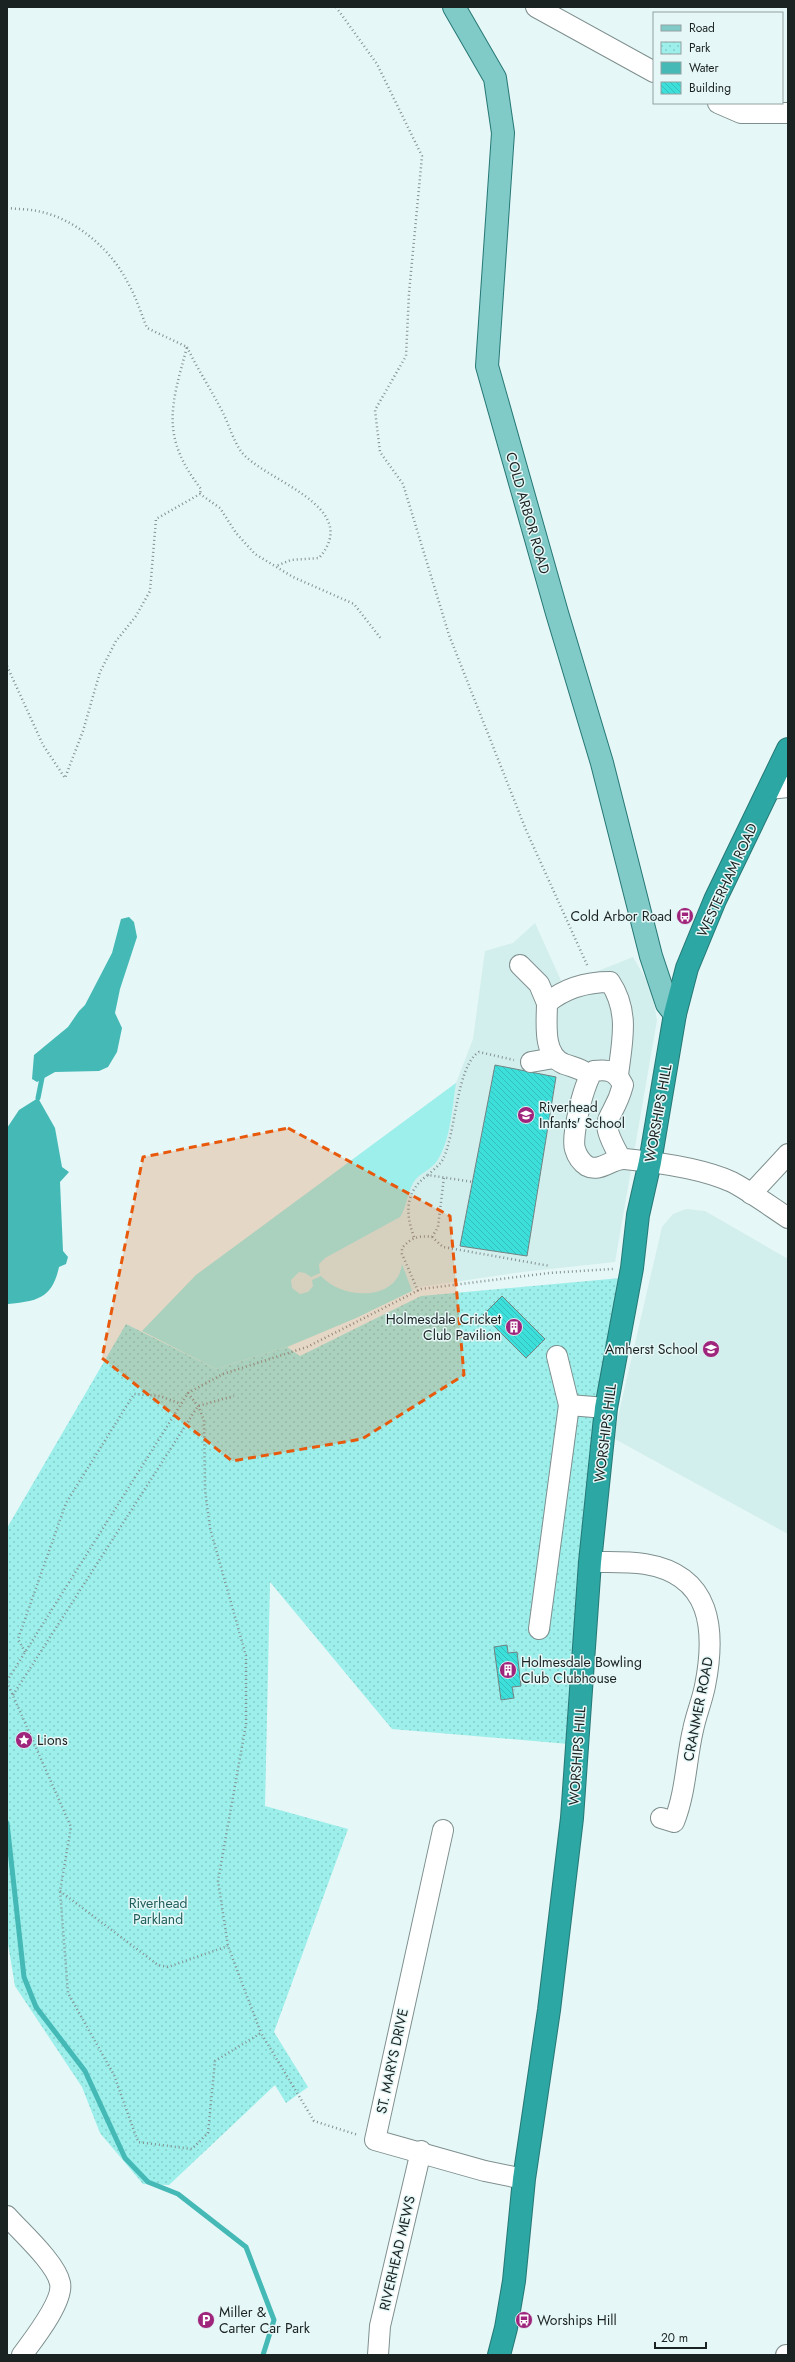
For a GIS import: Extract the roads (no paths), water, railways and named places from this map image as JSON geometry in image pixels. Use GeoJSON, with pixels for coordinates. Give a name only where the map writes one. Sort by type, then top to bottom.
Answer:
{"type":"FeatureCollection","features":[{"type":"Feature","properties":{"kind":"highway","name":"WESTERHAM ROAD"},"geometry":{"type":"LineString","coordinates":[[675,1014],[687,968],[715,900],[778,788],[788,749]]}},
{"type":"Feature","properties":{"kind":"highway","name":"WORSHIPS HILL"},"geometry":{"type":"LineString","coordinates":[[499,2355],[506,2328],[514,2282],[524,2179],[549,2010],[572,1818],[590,1562],[606,1408],[632,1268],[638,1216],[650,1162],[675,1014]]}},
{"type":"Feature","properties":{"kind":"main road","name":"COLD ARBOR ROAD"},"geometry":{"type":"LineString","coordinates":[[454,7],[495,78],[503,133],[487,366],[557,613],[602,763],[651,956],[666,1004],[675,1014]]}},
{"type":"Feature","properties":{"kind":"street"},"geometry":{"type":"LineString","coordinates":[[536,7],[653,71]]}},
{"type":"Feature","properties":{"kind":"street"},"geometry":{"type":"LineString","coordinates":[[720,104],[742,113],[788,113]]}},
{"type":"Feature","properties":{"kind":"street"},"geometry":{"type":"LineString","coordinates":[[520,965],[539,984],[547,1003],[548,1044],[554,1058],[564,1064],[578,1067],[589,1075]]}},
{"type":"Feature","properties":{"kind":"street"},"geometry":{"type":"LineString","coordinates":[[547,1003],[557,994],[595,982],[610,982],[616,992],[622,1009],[624,1030],[618,1075],[623,1085],[619,1098],[606,1123],[608,1136],[621,1159]]}},
{"type":"Feature","properties":{"kind":"street"},"geometry":{"type":"LineString","coordinates":[[531,1062],[554,1058]]}},
{"type":"Feature","properties":{"kind":"street"},"geometry":{"type":"LineString","coordinates":[[618,1075],[607,1069],[594,1071],[589,1075],[579,1114],[574,1148],[581,1161],[589,1167],[599,1168],[621,1159],[650,1162],[731,1182],[785,1212]]}},
{"type":"Feature","properties":{"kind":"street"},"geometry":{"type":"LineString","coordinates":[[751,1194],[788,1154]]}},
{"type":"Feature","properties":{"kind":"street"},"geometry":{"type":"LineString","coordinates":[[539,1629],[569,1405],[557,1356]]}},
{"type":"Feature","properties":{"kind":"street"},"geometry":{"type":"LineString","coordinates":[[569,1405],[606,1408]]}},
{"type":"Feature","properties":{"kind":"street","name":"CRANMER ROAD"},"geometry":{"type":"LineString","coordinates":[[590,1562],[646,1564],[670,1572],[691,1585],[706,1609],[711,1640],[705,1687],[693,1728],[680,1806],[675,1819]]}},
{"type":"Feature","properties":{"kind":"street","name":"ST. MARYS DRIVE"},"geometry":{"type":"LineString","coordinates":[[421,2151],[374,2140],[443,1830]]}},
{"type":"Feature","properties":{"kind":"street"},"geometry":{"type":"LineString","coordinates":[[421,2151],[485,2171],[524,2179]]}},
{"type":"Feature","properties":{"kind":"street","name":"RIVERHEAD MEWS"},"geometry":{"type":"LineString","coordinates":[[378,2355],[380,2326],[421,2151]]}},
{"type":"Feature","properties":{"kind":"street"},"geometry":{"type":"LineString","coordinates":[[7,2216],[52,2267],[60,2284],[60,2292],[56,2304],[22,2355]]}},
{"type":"Feature","properties":{"kind":"water"},"geometry":{"type":"Polygon","coordinates":[[[129,917],[134,922],[137,937],[120,989],[115,1013],[122,1028],[117,1052],[108,1067],[99,1071],[55,1072],[37,1082],[32,1079],[34,1055],[68,1027],[85,1005],[112,953],[121,919],[129,917]]]}},
{"type":"Feature","properties":{"kind":"water"},"geometry":{"type":"Polygon","coordinates":[[[38,1098],[55,1128],[62,1167],[69,1172],[60,1182],[63,1251],[68,1257],[66,1264],[59,1267],[52,1286],[42,1296],[27,1301],[8,1304],[7,1128],[19,1110],[38,1098]]]}},
{"type":"Feature","properties":{"kind":"waterway"},"geometry":{"type":"LineString","coordinates":[[38,1098],[42,1078]]}},
{"type":"Feature","properties":{"kind":"waterway"},"geometry":{"type":"LineString","coordinates":[[7,1823],[24,1977],[36,2007],[85,2071],[125,2158],[148,2182],[178,2194],[246,2247],[274,2320],[263,2355]]}},
{"type":"Feature","properties":{"kind":"place","name":"Cold Arbor Road"},"geometry":{"type":"Point","coordinates":[685,916]}},
{"type":"Feature","properties":{"kind":"place","name":"Riverhead Infants' School"},"geometry":{"type":"Point","coordinates":[526,1115]}},
{"type":"Feature","properties":{"kind":"place","name":"Holmesdale Cricket Club Pavilion"},"geometry":{"type":"Point","coordinates":[514,1327]}},
{"type":"Feature","properties":{"kind":"place","name":"Amherst School"},"geometry":{"type":"Point","coordinates":[711,1349]}},
{"type":"Feature","properties":{"kind":"place","name":"Holmesdale Bowling Club Clubhouse"},"geometry":{"type":"Point","coordinates":[508,1670]}},
{"type":"Feature","properties":{"kind":"place","name":"Lions"},"geometry":{"type":"Point","coordinates":[24,1740]}},
{"type":"Feature","properties":{"kind":"place","name":"Miller & Carter Car Park"},"geometry":{"type":"Point","coordinates":[206,2320]}},
{"type":"Feature","properties":{"kind":"place","name":"Worships Hill"},"geometry":{"type":"Point","coordinates":[524,2320]}},
{"type":"Feature","properties":{"kind":"park label","name":"Riverhead Parkland"},"geometry":{"type":"Point","coordinates":[158,1912]}}]}
